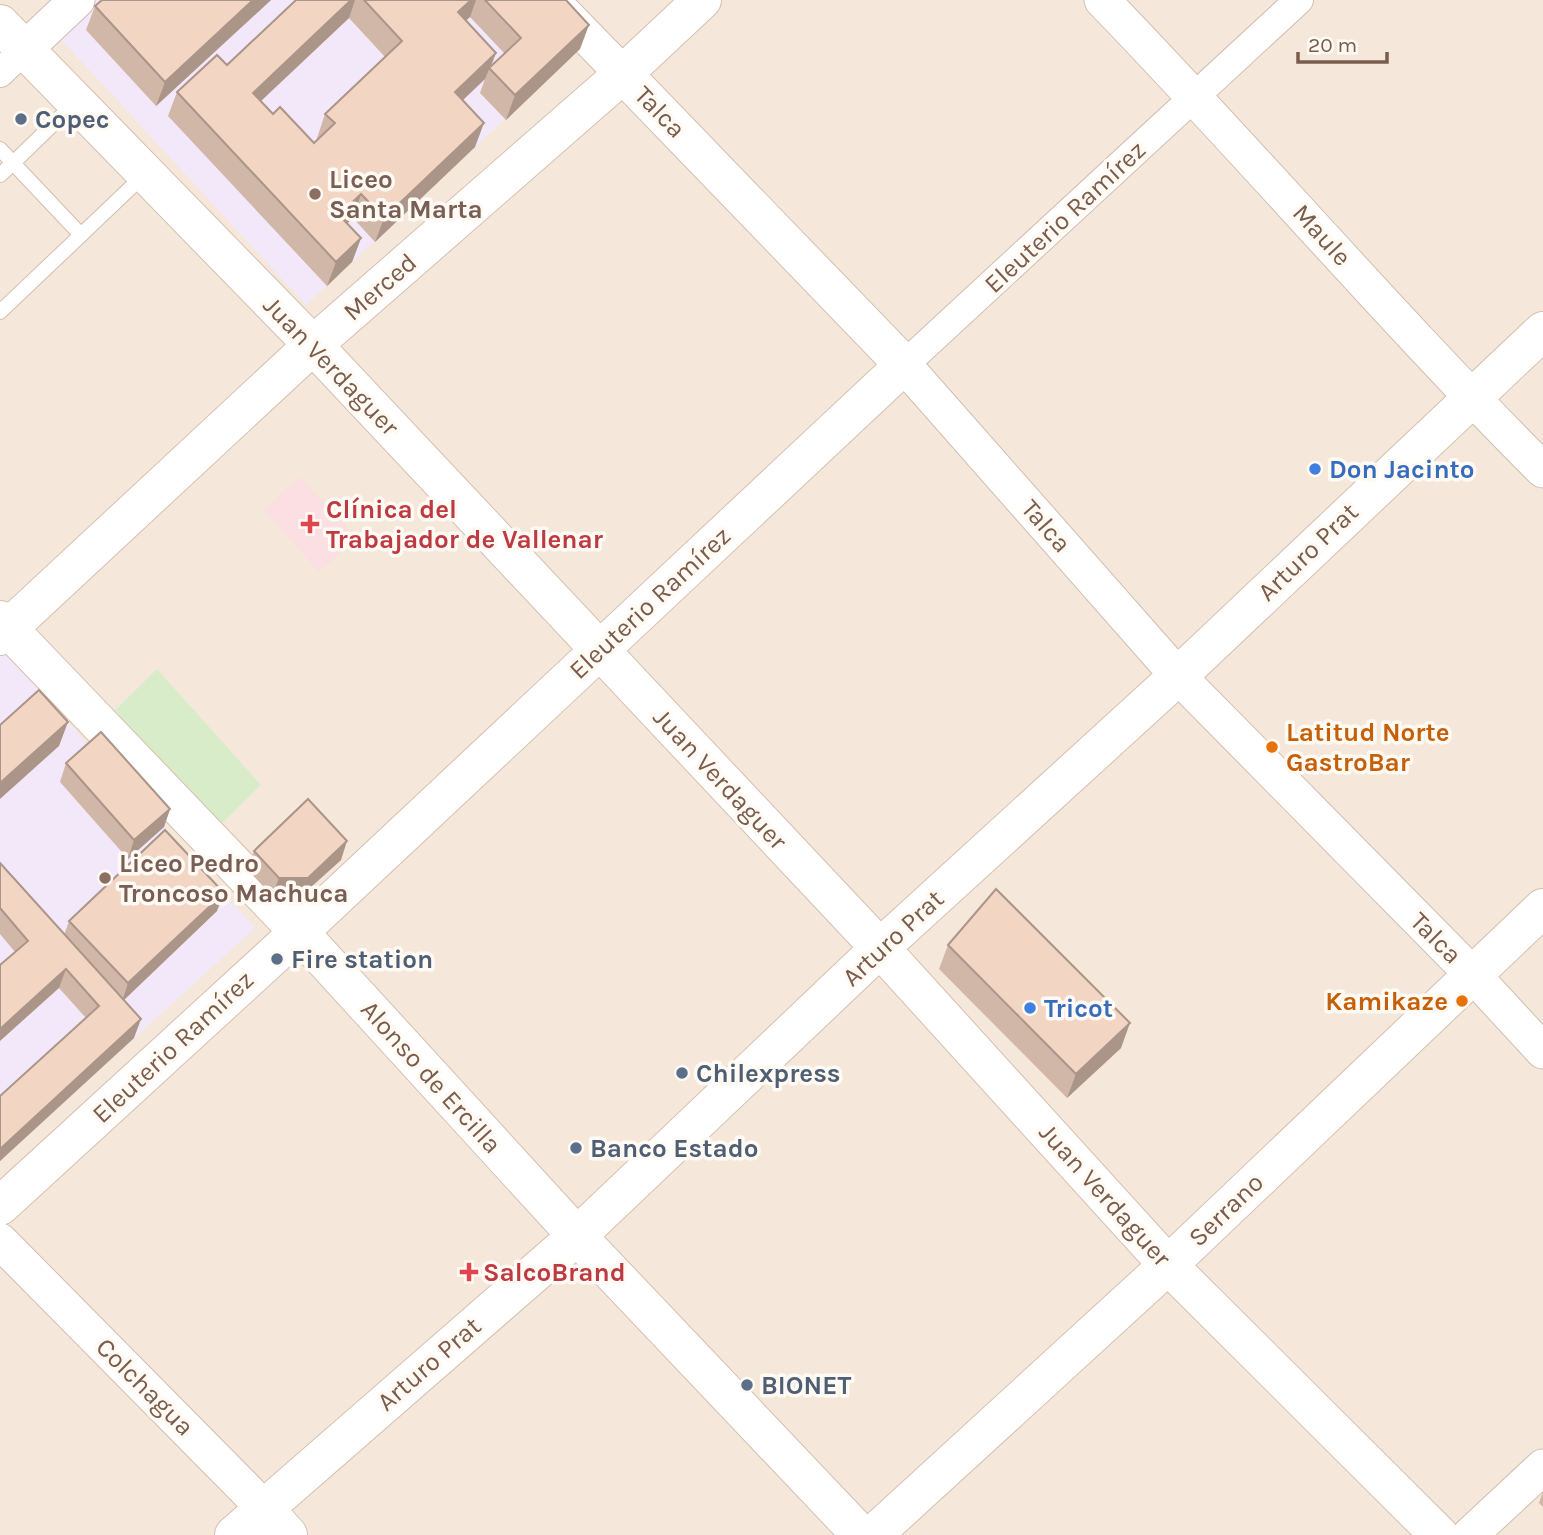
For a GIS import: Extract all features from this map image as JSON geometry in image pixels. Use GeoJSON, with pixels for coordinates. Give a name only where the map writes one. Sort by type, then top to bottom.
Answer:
{"type":"FeatureCollection","features":[{"type":"Feature","properties":{"kind":"main road","name":"Merced"},"geometry":{"type":"LineString","coordinates":[[3,628],[313,345],[623,74],[702,0]]}},
{"type":"Feature","properties":{"kind":"main road","name":"Juan Verdaguer"},"geometry":{"type":"LineString","coordinates":[[8,49],[76,102],[313,345],[880,948],[1168,1265],[1439,1535]]}},
{"type":"Feature","properties":{"kind":"main road","name":"Talca"},"geometry":{"type":"LineString","coordinates":[[623,74],[904,365]]}},
{"type":"Feature","properties":{"kind":"main road","name":"Arturo Prat"},"geometry":{"type":"LineString","coordinates":[[234,1535],[276,1521],[880,948],[1178,676],[1543,331]]}},
{"type":"Feature","properties":{"kind":"main road","name":"Eleuterio Ramírez"},"geometry":{"type":"LineString","coordinates":[[0,1206],[299,932],[904,365]]}},
{"type":"Feature","properties":{"kind":"main road","name":"Alonso de Ercilla"},"geometry":{"type":"LineString","coordinates":[[3,628],[299,932],[577,1236],[861,1535]]}},
{"type":"Feature","properties":{"kind":"main road","name":"Serrano"},"geometry":{"type":"LineString","coordinates":[[873,1535],[1168,1265],[1543,908]]}},
{"type":"Feature","properties":{"kind":"street"},"geometry":{"type":"LineString","coordinates":[[8,49],[77,0]]}},
{"type":"Feature","properties":{"kind":"street","name":"Talca"},"geometry":{"type":"LineString","coordinates":[[551,0],[623,74]]}},
{"type":"Feature","properties":{"kind":"street","name":"Maule"},"geometry":{"type":"LineString","coordinates":[[1102,0],[1196,97],[1471,398],[1543,470]]}},
{"type":"Feature","properties":{"kind":"street","name":"Eleuterio Ramírez"},"geometry":{"type":"LineString","coordinates":[[904,365],[1299,0]]}},
{"type":"Feature","properties":{"kind":"street","name":"Talca"},"geometry":{"type":"LineString","coordinates":[[904,365],[1178,676],[1473,975],[1543,1051]]}},
{"type":"Feature","properties":{"kind":"street","name":"Colchagua"},"geometry":{"type":"LineString","coordinates":[[0,1241],[276,1521]]}},
{"type":"Feature","properties":{"kind":"street"},"geometry":{"type":"LineString","coordinates":[[1471,1535],[1543,1467]]}},
{"type":"Feature","properties":{"kind":"lane"},"geometry":{"type":"LineString","coordinates":[[0,175],[76,102]]}},
{"type":"Feature","properties":{"kind":"lane"},"geometry":{"type":"LineString","coordinates":[[0,149],[81,235]]}},
{"type":"Feature","properties":{"kind":"lane"},"geometry":{"type":"LineString","coordinates":[[0,312],[146,173]]}},
{"type":"Feature","properties":{"kind":"shaded area"},"geometry":{"type":"Polygon","coordinates":[[[0,0],[1543,0],[1543,1535],[0,1535],[0,0]]]}},
{"type":"Feature","properties":{"kind":"shaded area","name":"Liceo Santa Marta"},"geometry":{"type":"Polygon","coordinates":[[[98,0],[534,0],[580,49],[306,305],[59,37],[98,0]]]}},
{"type":"Feature","properties":{"kind":"shaded area","name":"Clínica del Trabajador de Vallenar"},"geometry":{"type":"Polygon","coordinates":[[[299,476],[356,538],[319,572],[264,510],[299,476]]]}},
{"type":"Feature","properties":{"kind":"shaded area","name":"Liceo Pedro Troncoso Machuca"},"geometry":{"type":"Polygon","coordinates":[[[2,650],[255,928],[0,1161],[0,652],[2,650]]]}},
{"type":"Feature","properties":{"kind":"green space"},"geometry":{"type":"Polygon","coordinates":[[[157,669],[261,785],[208,837],[100,725],[157,669]]]}},
{"type":"Feature","properties":{"kind":"building"},"geometry":{"type":"Polygon","coordinates":[[[102,0],[253,0],[165,82],[95,6],[102,0]]]}},
{"type":"Feature","properties":{"kind":"building"},"geometry":{"type":"Polygon","coordinates":[[[296,0],[351,0],[253,93],[273,114],[280,107],[314,143],[335,123],[325,114],[402,41],[364,0],[471,0],[458,12],[496,53],[455,92],[484,123],[384,218],[361,194],[339,215],[361,238],[336,262],[177,92],[217,55],[227,65],[296,0]]]}},
{"type":"Feature","properties":{"kind":"building"},"geometry":{"type":"Polygon","coordinates":[[[485,0],[566,0],[589,25],[515,95],[489,68],[521,38],[485,0]]]}},
{"type":"Feature","properties":{"kind":"building"},"geometry":{"type":"Polygon","coordinates":[[[39,690],[68,722],[0,783],[0,725],[39,690]]]}},
{"type":"Feature","properties":{"kind":"building"},"geometry":{"type":"Polygon","coordinates":[[[101,732],[170,809],[134,840],[66,763],[101,732]]]}},
{"type":"Feature","properties":{"kind":"building"},"geometry":{"type":"Polygon","coordinates":[[[308,799],[347,841],[308,878],[279,878],[254,851],[308,799]]]}},
{"type":"Feature","properties":{"kind":"building"},"geometry":{"type":"Polygon","coordinates":[[[165,830],[224,893],[128,983],[69,921],[165,830]]]}},
{"type":"Feature","properties":{"kind":"building"},"geometry":{"type":"Polygon","coordinates":[[[0,863],[141,1019],[0,1149],[0,1096],[99,1006],[66,969],[0,1029],[0,965],[28,941],[0,908],[0,863]]]}},
{"type":"Feature","properties":{"kind":"building","name":"Tricot"},"geometry":{"type":"Polygon","coordinates":[[[996,889],[1130,1023],[1076,1074],[948,945],[996,889]]]}},
{"type":"Feature","properties":{"kind":"place","name":"Copec"},"geometry":{"type":"Point","coordinates":[21,119]}},
{"type":"Feature","properties":{"kind":"place","name":"Liceo Santa Marta"},"geometry":{"type":"Point","coordinates":[315,194]}},
{"type":"Feature","properties":{"kind":"place","name":"Don Jacinto"},"geometry":{"type":"Point","coordinates":[1315,469]}},
{"type":"Feature","properties":{"kind":"place","name":"Clínica del Trabajador de Vallenar"},"geometry":{"type":"Point","coordinates":[310,524]}},
{"type":"Feature","properties":{"kind":"place","name":"Latitud Norte GastroBar"},"geometry":{"type":"Point","coordinates":[1272,747]}},
{"type":"Feature","properties":{"kind":"place","name":"Liceo Pedro Troncoso Machuca"},"geometry":{"type":"Point","coordinates":[105,878]}},
{"type":"Feature","properties":{"kind":"place","name":"Fire station"},"geometry":{"type":"Point","coordinates":[277,959]}},
{"type":"Feature","properties":{"kind":"place","name":"Kamikaze"},"geometry":{"type":"Point","coordinates":[1462,1001]}},
{"type":"Feature","properties":{"kind":"place","name":"Tricot"},"geometry":{"type":"Point","coordinates":[1030,1008]}},
{"type":"Feature","properties":{"kind":"place","name":"Chilexpress"},"geometry":{"type":"Point","coordinates":[682,1073]}},
{"type":"Feature","properties":{"kind":"place","name":"Banco Estado"},"geometry":{"type":"Point","coordinates":[576,1148]}},
{"type":"Feature","properties":{"kind":"place","name":"SalcoBrand"},"geometry":{"type":"Point","coordinates":[469,1272]}},
{"type":"Feature","properties":{"kind":"place","name":"BIONET"},"geometry":{"type":"Point","coordinates":[747,1385]}}]}
